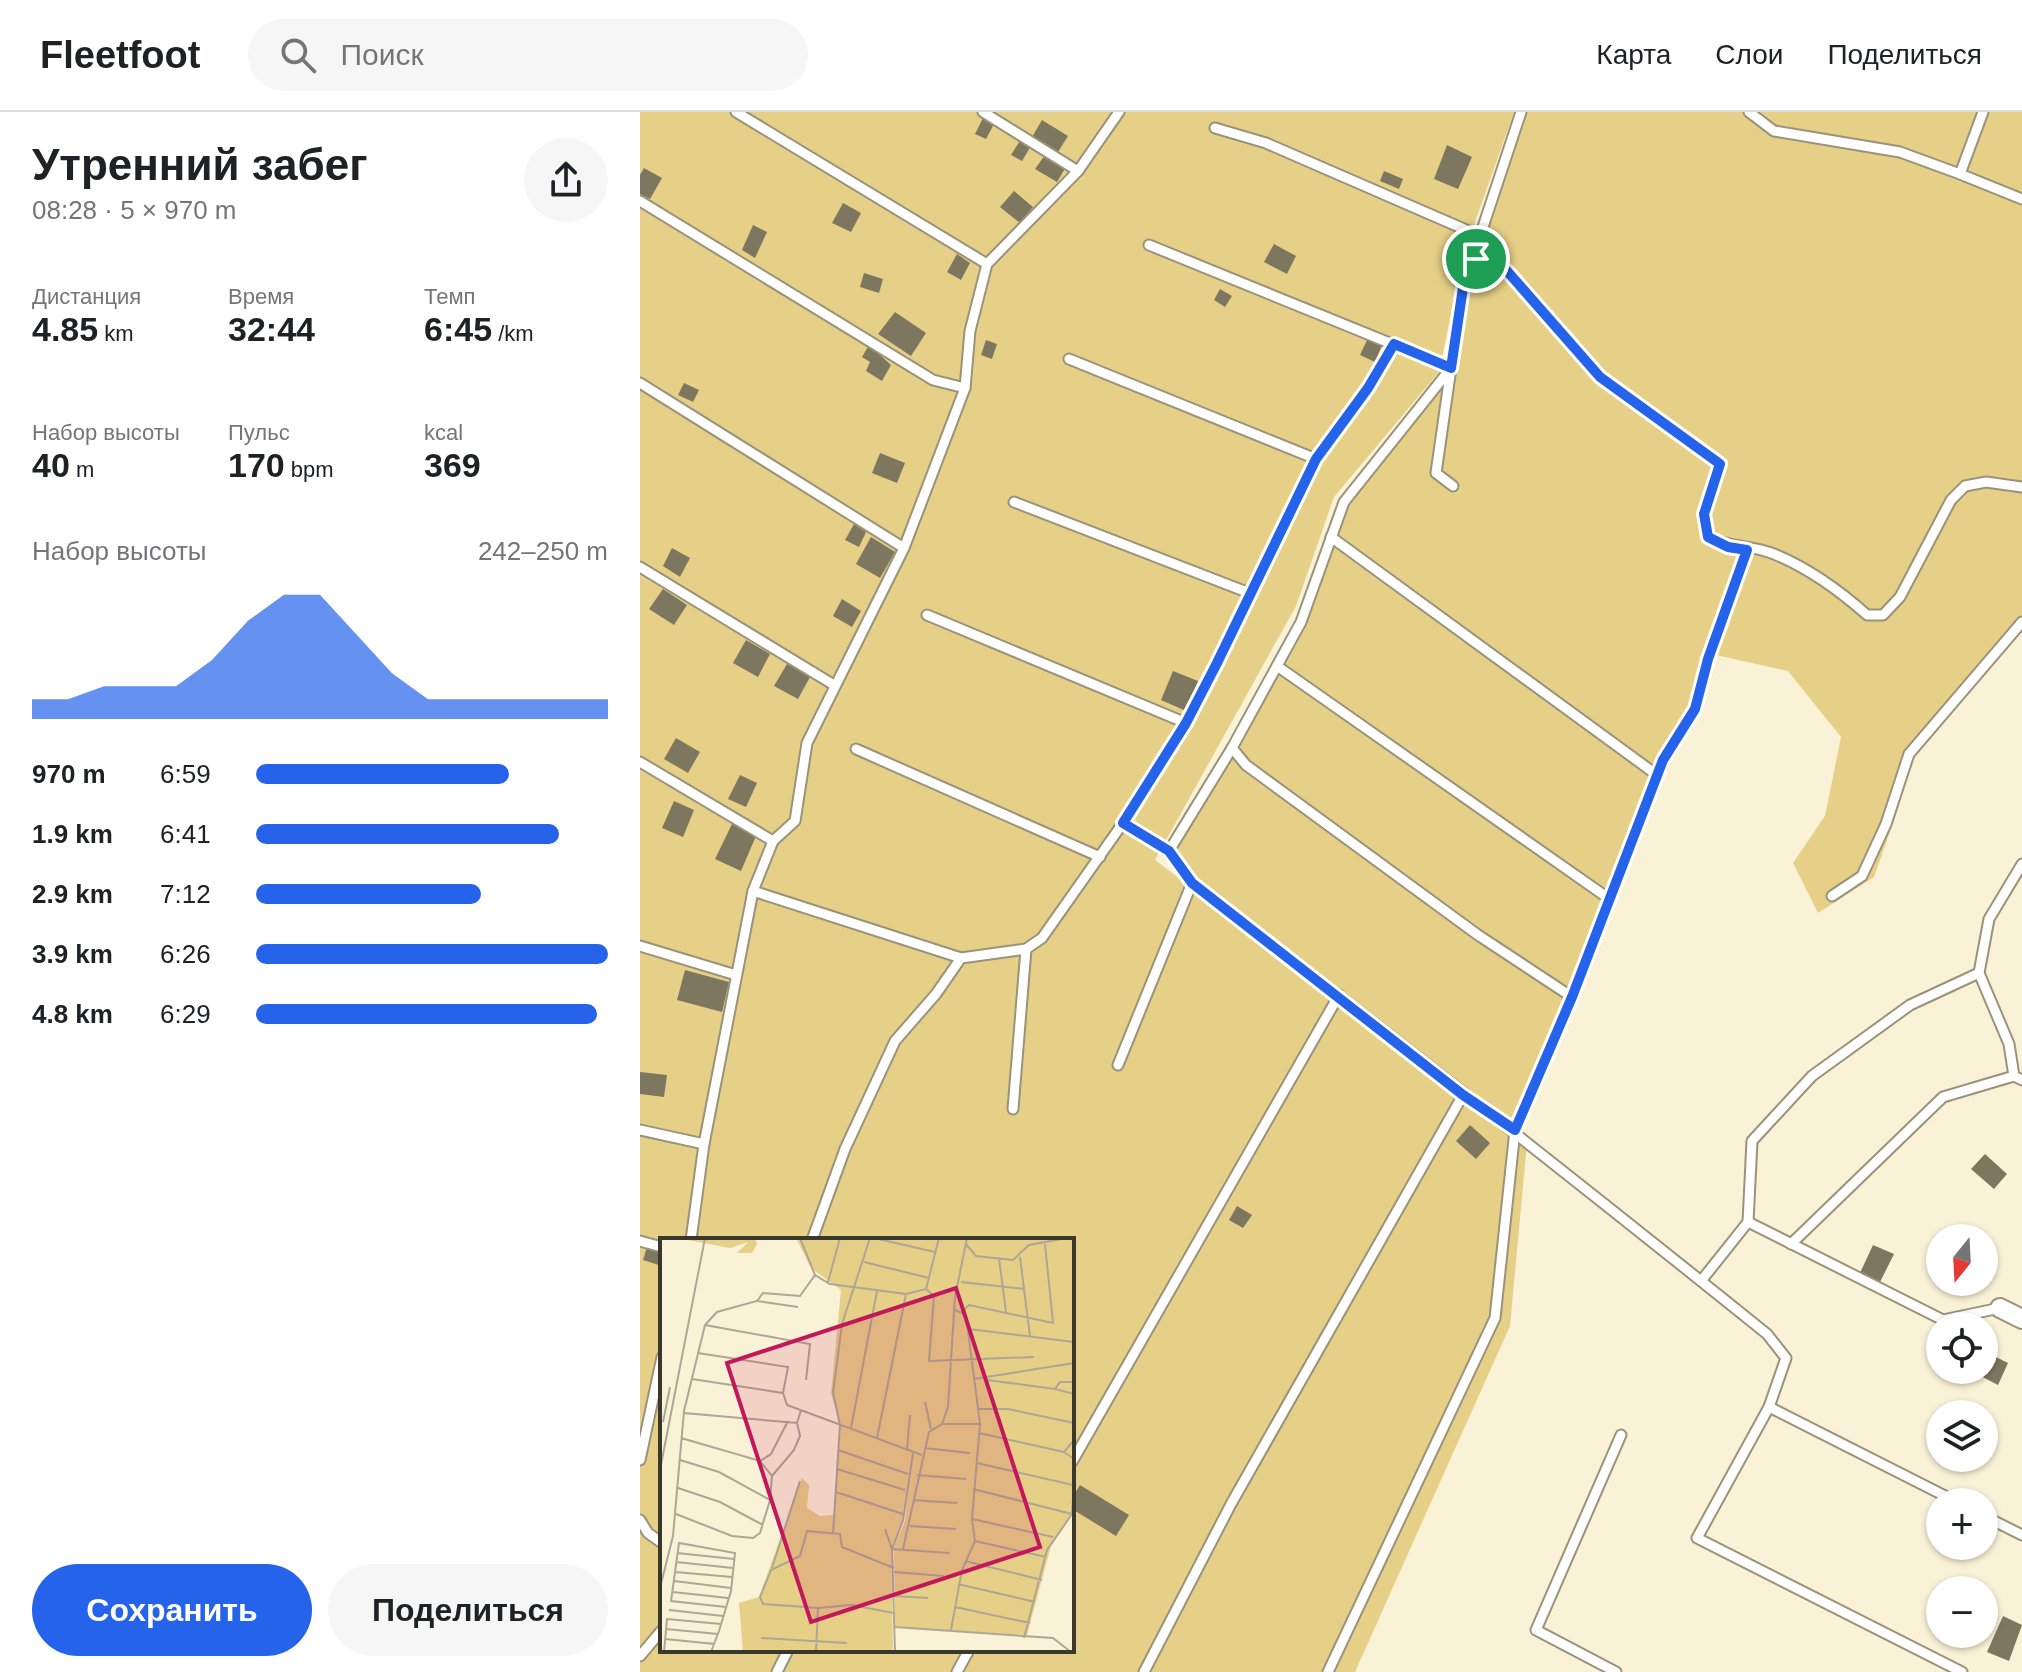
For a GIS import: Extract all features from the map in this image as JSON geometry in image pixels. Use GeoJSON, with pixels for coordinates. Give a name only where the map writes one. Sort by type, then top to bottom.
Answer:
{"type":"FeatureCollection","features":[{"type":"Feature","properties":{"kind":"street"},"geometry":{"type":"LineString","coordinates":[[2000,1308],[2022,1319]]}},
{"type":"Feature","properties":{"kind":"lane"},"geometry":{"type":"LineString","coordinates":[[736,112],[987,264]]}},
{"type":"Feature","properties":{"kind":"lane"},"geometry":{"type":"LineString","coordinates":[[983,112],[1078,171]]}},
{"type":"Feature","properties":{"kind":"lane"},"geometry":{"type":"LineString","coordinates":[[691,1238],[704,1144],[753,891],[773,841],[795,821],[807,743],[904,548],[965,388],[970,331],[987,264],[1078,171],[1119,112]]}},
{"type":"Feature","properties":{"kind":"lane"},"geometry":{"type":"LineString","coordinates":[[1453,486],[1436,473],[1464,281],[1476,259],[1480,236],[1521,112]]}},
{"type":"Feature","properties":{"kind":"lane"},"geometry":{"type":"LineString","coordinates":[[1749,112],[1774,131],[1900,152],[2022,199]]}},
{"type":"Feature","properties":{"kind":"lane"},"geometry":{"type":"LineString","coordinates":[[1960,174],[1983,112]]}},
{"type":"Feature","properties":{"kind":"lane"},"geometry":{"type":"LineString","coordinates":[[1215,128],[1266,143],[1480,236]]}},
{"type":"Feature","properties":{"kind":"lane"},"geometry":{"type":"LineString","coordinates":[[640,201],[933,380],[965,388]]}},
{"type":"Feature","properties":{"kind":"lane"},"geometry":{"type":"LineString","coordinates":[[1149,245],[1451,368]]}},
{"type":"Feature","properties":{"kind":"lane"},"geometry":{"type":"LineString","coordinates":[[1476,259],[1507,271],[1600,377],[1720,464],[1704,514],[1708,537],[1728,547],[1772,553],[1837,588],[1867,615],[1883,615],[1900,597],[1951,500],[1965,486],[1986,482],[2022,487]]}},
{"type":"Feature","properties":{"kind":"lane"},"geometry":{"type":"LineString","coordinates":[[753,891],[961,958],[1026,949],[1042,938],[1123,823],[1186,723],[1316,459],[1368,388],[1394,344]]}},
{"type":"Feature","properties":{"kind":"lane"},"geometry":{"type":"LineString","coordinates":[[1069,359],[1316,459]]}},
{"type":"Feature","properties":{"kind":"lane"},"geometry":{"type":"LineString","coordinates":[[1169,851],[1232,748],[1301,622],[1344,502],[1451,368]]}},
{"type":"Feature","properties":{"kind":"lane"},"geometry":{"type":"LineString","coordinates":[[640,383],[904,548]]}},
{"type":"Feature","properties":{"kind":"lane"},"geometry":{"type":"LineString","coordinates":[[1014,502],[1252,594]]}},
{"type":"Feature","properties":{"kind":"lane"},"geometry":{"type":"LineString","coordinates":[[1331,537],[1657,775]]}},
{"type":"Feature","properties":{"kind":"lane"},"geometry":{"type":"LineString","coordinates":[[1328,1672],[1495,1318],[1515,1130],[1572,997],[1657,775],[1695,709],[1708,659],[1747,550]]}},
{"type":"Feature","properties":{"kind":"lane"},"geometry":{"type":"LineString","coordinates":[[640,567],[834,685]]}},
{"type":"Feature","properties":{"kind":"lane"},"geometry":{"type":"LineString","coordinates":[[927,615],[1186,723]]}},
{"type":"Feature","properties":{"kind":"lane"},"geometry":{"type":"LineString","coordinates":[[1832,896],[1862,876],[1886,824],[1909,754],[2022,622]]}},
{"type":"Feature","properties":{"kind":"lane"},"geometry":{"type":"LineString","coordinates":[[1277,666],[1608,898]]}},
{"type":"Feature","properties":{"kind":"lane"},"geometry":{"type":"LineString","coordinates":[[1232,748],[1246,765],[1478,935],[1572,997]]}},
{"type":"Feature","properties":{"kind":"lane"},"geometry":{"type":"LineString","coordinates":[[856,749],[1100,857]]}},
{"type":"Feature","properties":{"kind":"lane"},"geometry":{"type":"LineString","coordinates":[[640,762],[773,841]]}},
{"type":"Feature","properties":{"kind":"lane"},"geometry":{"type":"LineString","coordinates":[[1123,823],[1169,851],[1192,883],[1463,1095],[1515,1130],[1767,1334],[1786,1358],[1769,1407],[1697,1538],[1962,1672]]}},
{"type":"Feature","properties":{"kind":"lane"},"geometry":{"type":"LineString","coordinates":[[1791,1244],[1943,1097],[2018,1078],[2009,1044],[1979,973],[1989,919],[2022,864]]}},
{"type":"Feature","properties":{"kind":"lane"},"geometry":{"type":"LineString","coordinates":[[1118,1065],[1192,883]]}},
{"type":"Feature","properties":{"kind":"lane"},"geometry":{"type":"LineString","coordinates":[[640,946],[736,975]]}},
{"type":"Feature","properties":{"kind":"lane"},"geometry":{"type":"LineString","coordinates":[[1013,1109],[1026,949]]}},
{"type":"Feature","properties":{"kind":"lane"},"geometry":{"type":"LineString","coordinates":[[813,1238],[845,1149],[895,1041],[936,994],[961,958]]}},
{"type":"Feature","properties":{"kind":"lane"},"geometry":{"type":"LineString","coordinates":[[1701,1281],[1748,1222],[1752,1141],[1812,1076],[1910,1005],[1979,973]]}},
{"type":"Feature","properties":{"kind":"lane"},"geometry":{"type":"LineString","coordinates":[[1074,1459],[1339,995]]}},
{"type":"Feature","properties":{"kind":"lane"},"geometry":{"type":"LineString","coordinates":[[1144,1672],[1239,1490],[1463,1095]]}},
{"type":"Feature","properties":{"kind":"lane"},"geometry":{"type":"LineString","coordinates":[[640,1130],[704,1144]]}},
{"type":"Feature","properties":{"kind":"lane"},"geometry":{"type":"LineString","coordinates":[[1748,1222],[1943,1320],[2000,1308]]}},
{"type":"Feature","properties":{"kind":"lane"},"geometry":{"type":"LineString","coordinates":[[640,1241],[660,1246]]}},
{"type":"Feature","properties":{"kind":"lane"},"geometry":{"type":"LineString","coordinates":[[640,1460],[642,1424],[660,1364]]}},
{"type":"Feature","properties":{"kind":"lane"},"geometry":{"type":"LineString","coordinates":[[1769,1407],[1929,1488]]}},
{"type":"Feature","properties":{"kind":"lane"},"geometry":{"type":"LineString","coordinates":[[1616,1672],[1536,1630],[1621,1435]]}},
{"type":"Feature","properties":{"kind":"lane"},"geometry":{"type":"LineString","coordinates":[[640,1520],[644,1537]]}},
{"type":"Feature","properties":{"kind":"lane"},"geometry":{"type":"LineString","coordinates":[[1998,1523],[2022,1535]]}},
{"type":"Feature","properties":{"kind":"lane"},"geometry":{"type":"LineString","coordinates":[[640,1656],[660,1632]]}},
{"type":"Feature","properties":{"kind":"lane"},"geometry":{"type":"LineString","coordinates":[[777,1672],[787,1652]]}},
{"type":"Feature","properties":{"kind":"lane"},"geometry":{"type":"LineString","coordinates":[[957,1672],[968,1652]]}},
{"type":"Feature","properties":{"kind":"shaded area"},"geometry":{"type":"Polygon","coordinates":[[[640,112],[1514,112],[1463,256],[1439,372],[1334,497],[1296,606],[1155,860],[1527,1143],[1510,1326],[1355,1672],[640,1672],[640,112]]]}},
{"type":"Feature","properties":{"kind":"shaded area"},"geometry":{"type":"Polygon","coordinates":[[[1521,112],[2022,112],[2022,628],[1911,758],[1898,809],[1874,877],[1818,913],[1793,863],[1825,816],[1841,737],[1788,671],[1707,653],[1692,707],[1662,756],[1571,993],[1514,1127],[1194,879],[1176,852],[1305,620],[1345,506],[1455,371],[1468,281],[1521,112]]]}},
{"type":"Feature","properties":{"kind":"building"},"geometry":{"type":"Polygon","coordinates":[[[983,118],[994,124],[986,139],[975,134],[983,118]]]}},
{"type":"Feature","properties":{"kind":"building"},"geometry":{"type":"Polygon","coordinates":[[[1042,120],[1068,136],[1058,152],[1032,137],[1042,120]]]}},
{"type":"Feature","properties":{"kind":"building"},"geometry":{"type":"Polygon","coordinates":[[[1021,139],[1031,146],[1022,161],[1011,155],[1021,139]]]}},
{"type":"Feature","properties":{"kind":"building"},"geometry":{"type":"Polygon","coordinates":[[[1447,145],[1472,157],[1458,189],[1434,179],[1447,145]]]}},
{"type":"Feature","properties":{"kind":"building"},"geometry":{"type":"Polygon","coordinates":[[[1045,155],[1066,167],[1057,182],[1035,169],[1045,155]]]}},
{"type":"Feature","properties":{"kind":"building"},"geometry":{"type":"Polygon","coordinates":[[[644,168],[662,178],[650,199],[640,194],[640,175],[644,168]]]}},
{"type":"Feature","properties":{"kind":"building"},"geometry":{"type":"Polygon","coordinates":[[[1384,171],[1403,179],[1399,189],[1380,181],[1384,171]]]}},
{"type":"Feature","properties":{"kind":"building"},"geometry":{"type":"Polygon","coordinates":[[[1014,191],[1033,207],[1020,223],[1000,207],[1014,191]]]}},
{"type":"Feature","properties":{"kind":"building"},"geometry":{"type":"Polygon","coordinates":[[[843,203],[861,213],[851,232],[832,223],[843,203]]]}},
{"type":"Feature","properties":{"kind":"building"},"geometry":{"type":"Polygon","coordinates":[[[753,225],[767,232],[755,258],[742,250],[753,225]]]}},
{"type":"Feature","properties":{"kind":"building"},"geometry":{"type":"Polygon","coordinates":[[[1274,244],[1296,256],[1287,274],[1264,262],[1274,244]]]}},
{"type":"Feature","properties":{"kind":"building"},"geometry":{"type":"Polygon","coordinates":[[[957,254],[970,263],[961,280],[947,272],[957,254]]]}},
{"type":"Feature","properties":{"kind":"building"},"geometry":{"type":"Polygon","coordinates":[[[864,273],[883,279],[879,293],[860,287],[864,273]]]}},
{"type":"Feature","properties":{"kind":"building"},"geometry":{"type":"Polygon","coordinates":[[[1220,289],[1232,296],[1225,307],[1214,300],[1220,289]]]}},
{"type":"Feature","properties":{"kind":"building"},"geometry":{"type":"Polygon","coordinates":[[[895,312],[926,333],[911,356],[878,334],[895,312]]]}},
{"type":"Feature","properties":{"kind":"building"},"geometry":{"type":"Polygon","coordinates":[[[1368,338],[1382,345],[1375,362],[1360,355],[1368,338]]]}},
{"type":"Feature","properties":{"kind":"building"},"geometry":{"type":"Polygon","coordinates":[[[986,340],[997,344],[992,359],[981,355],[986,340]]]}},
{"type":"Feature","properties":{"kind":"building"},"geometry":{"type":"Polygon","coordinates":[[[869,345],[891,365],[882,381],[866,371],[870,362],[862,357],[869,345]]]}},
{"type":"Feature","properties":{"kind":"building"},"geometry":{"type":"Polygon","coordinates":[[[684,383],[699,390],[693,402],[678,395],[684,383]]]}},
{"type":"Feature","properties":{"kind":"building"},"geometry":{"type":"Polygon","coordinates":[[[880,453],[905,463],[897,483],[872,473],[880,453]]]}},
{"type":"Feature","properties":{"kind":"building"},"geometry":{"type":"Polygon","coordinates":[[[854,524],[866,532],[859,547],[845,540],[854,524]]]}},
{"type":"Feature","properties":{"kind":"building"},"geometry":{"type":"Polygon","coordinates":[[[871,537],[895,552],[880,578],[856,564],[871,537]]]}},
{"type":"Feature","properties":{"kind":"building"},"geometry":{"type":"Polygon","coordinates":[[[672,548],[690,558],[680,577],[663,566],[672,548]]]}},
{"type":"Feature","properties":{"kind":"building"},"geometry":{"type":"Polygon","coordinates":[[[663,589],[687,605],[674,625],[649,609],[663,589]]]}},
{"type":"Feature","properties":{"kind":"building"},"geometry":{"type":"Polygon","coordinates":[[[842,599],[861,611],[852,627],[833,616],[842,599]]]}},
{"type":"Feature","properties":{"kind":"building"},"geometry":{"type":"Polygon","coordinates":[[[746,640],[770,654],[758,677],[733,663],[746,640]]]}},
{"type":"Feature","properties":{"kind":"building"},"geometry":{"type":"Polygon","coordinates":[[[787,664],[810,677],[798,699],[774,686],[787,664]]]}},
{"type":"Feature","properties":{"kind":"building"},"geometry":{"type":"Polygon","coordinates":[[[1173,671],[1198,681],[1186,711],[1161,700],[1173,671]]]}},
{"type":"Feature","properties":{"kind":"building"},"geometry":{"type":"Polygon","coordinates":[[[676,738],[700,752],[688,773],[664,759],[676,738]]]}},
{"type":"Feature","properties":{"kind":"building"},"geometry":{"type":"Polygon","coordinates":[[[740,775],[757,783],[746,807],[728,799],[740,775]]]}},
{"type":"Feature","properties":{"kind":"building"},"geometry":{"type":"Polygon","coordinates":[[[674,801],[694,810],[683,837],[662,828],[674,801]]]}},
{"type":"Feature","properties":{"kind":"building"},"geometry":{"type":"Polygon","coordinates":[[[732,824],[756,836],[741,871],[715,859],[732,824]]]}},
{"type":"Feature","properties":{"kind":"building"},"geometry":{"type":"Polygon","coordinates":[[[685,970],[729,982],[722,1012],[677,1000],[685,970]]]}},
{"type":"Feature","properties":{"kind":"building"},"geometry":{"type":"Polygon","coordinates":[[[640,1072],[667,1075],[664,1097],[640,1094],[640,1072]]]}},
{"type":"Feature","properties":{"kind":"building"},"geometry":{"type":"Polygon","coordinates":[[[1470,1125],[1490,1143],[1476,1159],[1456,1141],[1470,1125]]]}},
{"type":"Feature","properties":{"kind":"building"},"geometry":{"type":"Polygon","coordinates":[[[1985,1154],[2007,1174],[1994,1189],[1971,1169],[1985,1154]]]}},
{"type":"Feature","properties":{"kind":"building"},"geometry":{"type":"Polygon","coordinates":[[[1237,1206],[1252,1215],[1243,1228],[1229,1220],[1237,1206]]]}},
{"type":"Feature","properties":{"kind":"building"},"geometry":{"type":"Polygon","coordinates":[[[1873,1245],[1894,1254],[1880,1282],[1860,1273],[1873,1245]]]}},
{"type":"Feature","properties":{"kind":"building"},"geometry":{"type":"Polygon","coordinates":[[[647,1247],[660,1251],[660,1265],[643,1260],[647,1247]]]}},
{"type":"Feature","properties":{"kind":"building"},"geometry":{"type":"Polygon","coordinates":[[[1998,1358],[2008,1363],[1996,1384],[1998,1358]]]}},
{"type":"Feature","properties":{"kind":"building"},"geometry":{"type":"Polygon","coordinates":[[[1080,1485],[1129,1515],[1116,1536],[1074,1510],[1074,1495],[1080,1485]]]}},
{"type":"Feature","properties":{"kind":"building"},"geometry":{"type":"Polygon","coordinates":[[[2003,1616],[2022,1625],[2009,1661],[1987,1652],[1989,1648],[1998,1648],[1998,1627],[2003,1616]]]}},
{"type":"Feature","properties":{"kind":"route"},"geometry":{"type":"LineString","coordinates":[[1476,259],[1507,271],[1600,377],[1720,464],[1704,514],[1708,537],[1728,547],[1747,550],[1708,659],[1695,709],[1663,760],[1572,997],[1515,1130],[1463,1095],[1192,883],[1169,851],[1123,823],[1186,723],[1316,459],[1368,388],[1394,344],[1451,368],[1464,281],[1476,259]]}}]}
